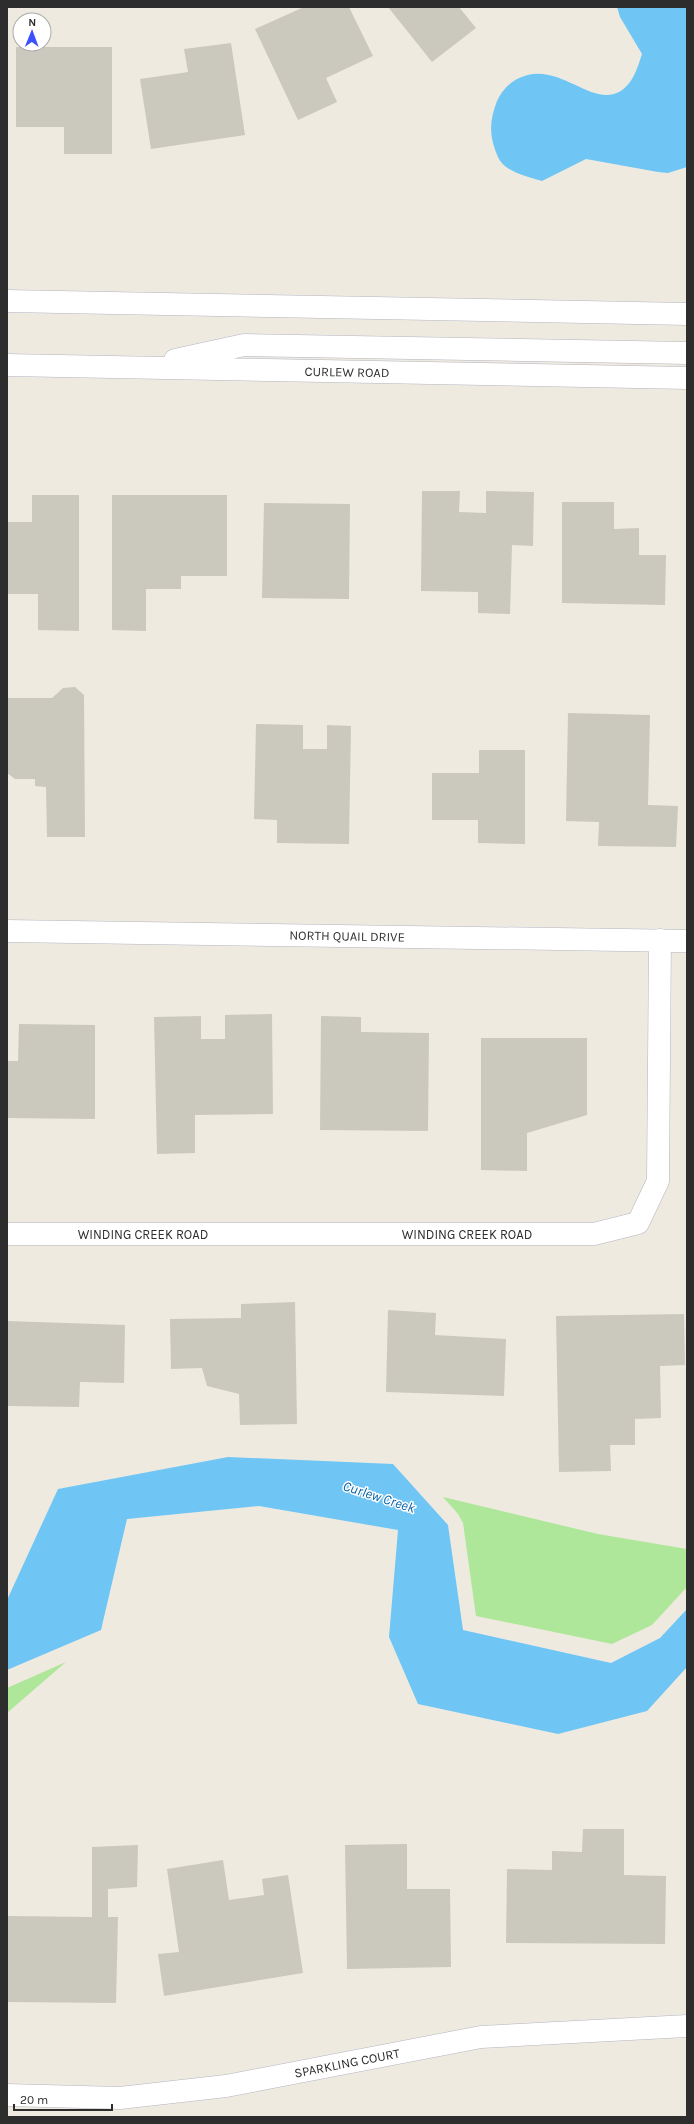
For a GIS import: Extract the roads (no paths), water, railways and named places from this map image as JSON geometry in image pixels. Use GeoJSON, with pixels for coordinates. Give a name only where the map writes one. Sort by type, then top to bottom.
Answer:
{"type":"FeatureCollection","features":[{"type":"Feature","properties":{"kind":"street"},"geometry":{"type":"LineString","coordinates":[[7,301],[687,314]]}},
{"type":"Feature","properties":{"kind":"street"},"geometry":{"type":"LineString","coordinates":[[141,367],[244,345],[687,353]]}},
{"type":"Feature","properties":{"kind":"street","name":"CURLEW ROAD"},"geometry":{"type":"LineString","coordinates":[[7,365],[687,378]]}},
{"type":"Feature","properties":{"kind":"street","name":"NORTH QUAIL DRIVE"},"geometry":{"type":"LineString","coordinates":[[7,931],[687,941]]}},
{"type":"Feature","properties":{"kind":"street","name":"WINDING CREEK ROAD"},"geometry":{"type":"LineString","coordinates":[[7,1234],[594,1234],[638,1223],[658,1181],[660,940]]}},
{"type":"Feature","properties":{"kind":"street","name":"SPARKLING COURT"},"geometry":{"type":"LineString","coordinates":[[7,2095],[120,2098],[226,2086],[481,2037],[687,2026]]}},
{"type":"Feature","properties":{"kind":"water"},"geometry":{"type":"Polygon","coordinates":[[[617,7],[687,7],[687,167],[668,173],[586,159],[542,181],[524,176],[506,167],[501,162],[495,149],[491,122],[497,101],[505,88],[511,83],[517,79],[532,74],[546,74],[584,89],[608,95],[619,92],[628,85],[636,71],[642,54],[620,17],[617,7]]]}},
{"type":"Feature","properties":{"kind":"water","name":"Curlew Creek"},"geometry":{"type":"Polygon","coordinates":[[[228,1457],[393,1464],[448,1525],[463,1630],[611,1663],[660,1638],[687,1609],[687,1667],[647,1711],[558,1734],[418,1704],[389,1637],[398,1530],[259,1506],[127,1519],[101,1630],[7,1670],[7,1600],[58,1489],[228,1457]]]}}]}
